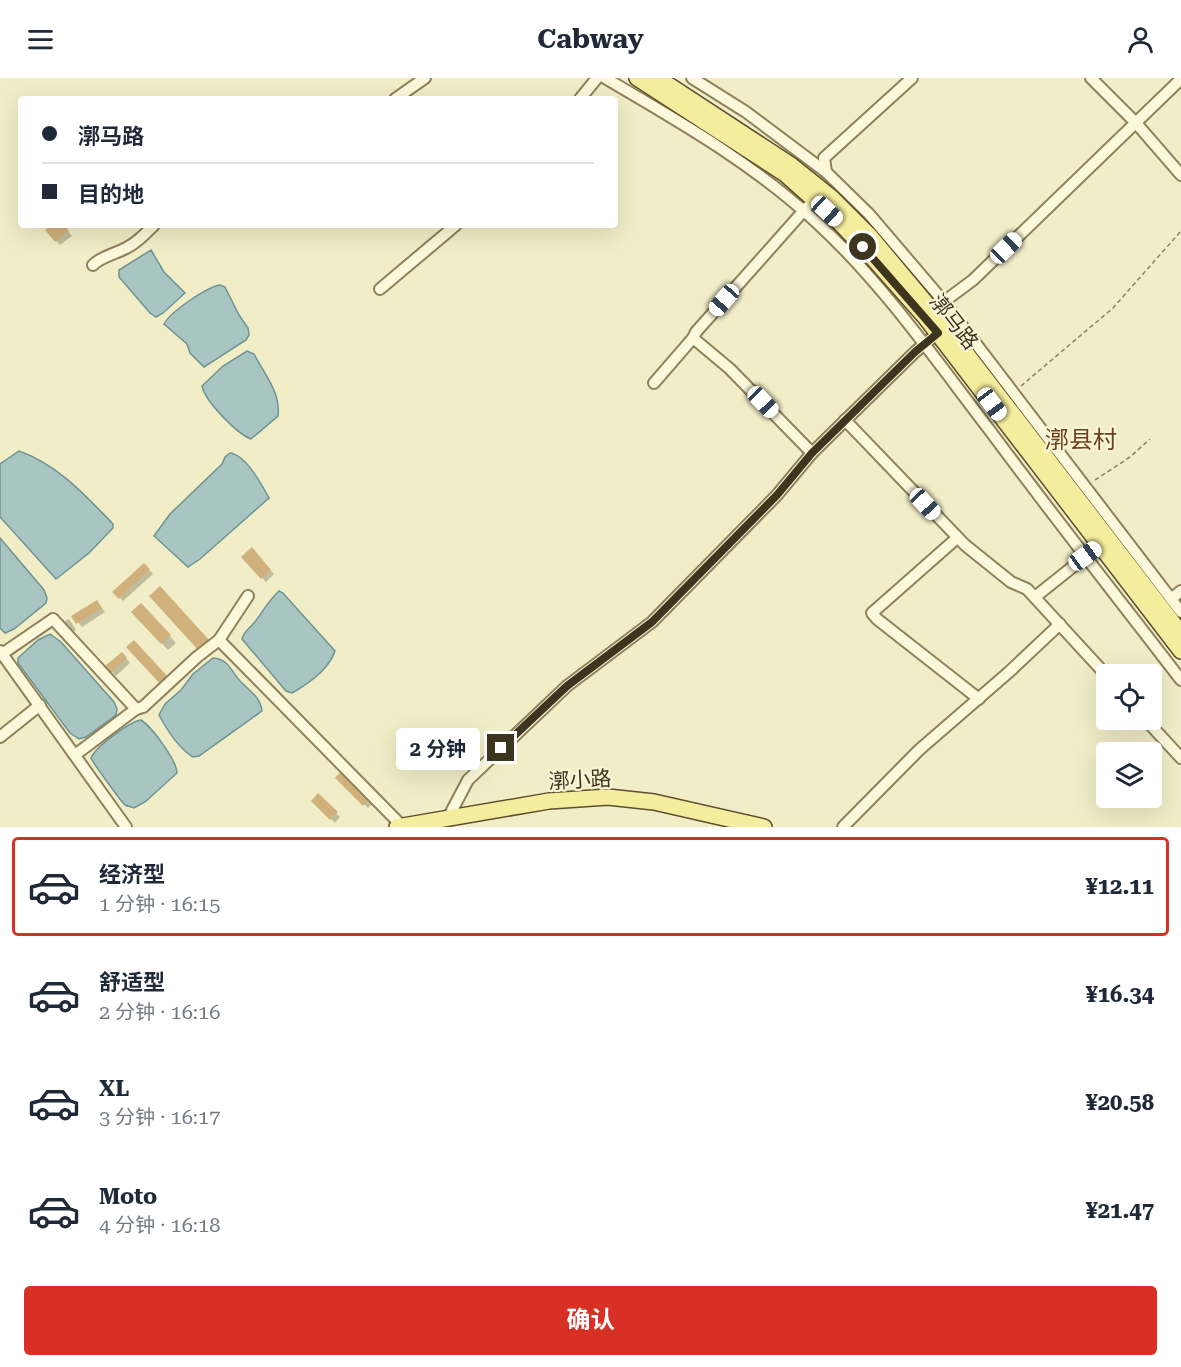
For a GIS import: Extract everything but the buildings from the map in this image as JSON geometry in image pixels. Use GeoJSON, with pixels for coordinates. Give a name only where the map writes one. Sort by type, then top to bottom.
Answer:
{"type":"FeatureCollection","features":[{"type":"Feature","properties":{"kind":"main road","name":"漷马路"},"geometry":{"type":"LineString","coordinates":[[637,78],[785,174],[934,310],[938,333],[1181,651]]}},
{"type":"Feature","properties":{"kind":"main road","name":"漷马路"},"geometry":{"type":"LineString","coordinates":[[658,78],[791,165],[831,197],[870,236],[934,310],[1181,633]]}},
{"type":"Feature","properties":{"kind":"main road","name":"漷小路"},"geometry":{"type":"LineString","coordinates":[[400,826],[549,801],[608,797],[654,802],[764,827]]}},
{"type":"Feature","properties":{"kind":"street"},"geometry":{"type":"LineString","coordinates":[[399,96],[425,78]]}},
{"type":"Feature","properties":{"kind":"street"},"geometry":{"type":"LineString","coordinates":[[582,96],[597,78]]}},
{"type":"Feature","properties":{"kind":"street"},"geometry":{"type":"LineString","coordinates":[[605,78],[707,138],[771,183],[863,268],[1181,680]]}},
{"type":"Feature","properties":{"kind":"street"},"geometry":{"type":"LineString","coordinates":[[692,78],[746,112],[826,172],[869,214],[934,310],[1012,394],[1181,612]]}},
{"type":"Feature","properties":{"kind":"street"},"geometry":{"type":"LineString","coordinates":[[826,172],[824,159],[912,78]]}},
{"type":"Feature","properties":{"kind":"street"},"geometry":{"type":"LineString","coordinates":[[1091,78],[1136,123],[1181,175]]}},
{"type":"Feature","properties":{"kind":"street"},"geometry":{"type":"LineString","coordinates":[[934,310],[973,280],[1181,79]]}},
{"type":"Feature","properties":{"kind":"street"},"geometry":{"type":"LineString","coordinates":[[654,383],[814,199]]}},
{"type":"Feature","properties":{"kind":"street"},"geometry":{"type":"LineString","coordinates":[[93,265],[132,245],[151,228]]}},
{"type":"Feature","properties":{"kind":"street"},"geometry":{"type":"LineString","coordinates":[[380,289],[452,228]]}},
{"type":"Feature","properties":{"kind":"street"},"geometry":{"type":"LineString","coordinates":[[448,818],[468,780],[567,686],[652,622],[777,495],[812,453],[938,333]]}},
{"type":"Feature","properties":{"kind":"street"},"geometry":{"type":"LineString","coordinates":[[693,338],[730,369],[812,453]]}},
{"type":"Feature","properties":{"kind":"street"},"geometry":{"type":"LineString","coordinates":[[845,420],[957,538],[1011,582],[1027,589],[1096,664]]}},
{"type":"Feature","properties":{"kind":"street"},"geometry":{"type":"LineString","coordinates":[[957,538],[872,613],[979,699]]}},
{"type":"Feature","properties":{"kind":"street"},"geometry":{"type":"LineString","coordinates":[[1035,597],[1100,545]]}},
{"type":"Feature","properties":{"kind":"street"},"geometry":{"type":"LineString","coordinates":[[1171,599],[1181,591]]}},
{"type":"Feature","properties":{"kind":"street"},"geometry":{"type":"LineString","coordinates":[[75,755],[136,709],[142,707],[219,640],[248,596]]}},
{"type":"Feature","properties":{"kind":"street"},"geometry":{"type":"LineString","coordinates":[[126,827],[1,653],[53,619],[136,709]]}},
{"type":"Feature","properties":{"kind":"street"},"geometry":{"type":"LineString","coordinates":[[843,827],[919,750],[979,699],[1060,624]]}},
{"type":"Feature","properties":{"kind":"street"},"geometry":{"type":"LineString","coordinates":[[219,640],[400,826]]}},
{"type":"Feature","properties":{"kind":"street"},"geometry":{"type":"LineString","coordinates":[[0,737],[40,705]]}},
{"type":"Feature","properties":{"kind":"street"},"geometry":{"type":"LineString","coordinates":[[1155,730],[1181,758]]}},
{"type":"Feature","properties":{"kind":"path"},"geometry":{"type":"LineString","coordinates":[[1012,394],[1113,308],[1181,231]]}},
{"type":"Feature","properties":{"kind":"path"},"geometry":{"type":"LineString","coordinates":[[1085,488],[1130,457],[1150,439]]}},
{"type":"Feature","properties":{"kind":"water"},"geometry":{"type":"Polygon","coordinates":[[[151,250],[164,272],[185,293],[156,317],[119,277],[119,270],[151,250]]]}},
{"type":"Feature","properties":{"kind":"water"},"geometry":{"type":"Polygon","coordinates":[[[220,285],[225,287],[248,328],[249,335],[246,340],[204,367],[190,353],[187,344],[164,324],[173,313],[189,301],[220,285]]]}},
{"type":"Feature","properties":{"kind":"water"},"geometry":{"type":"Polygon","coordinates":[[[247,351],[254,354],[267,376],[277,399],[278,408],[278,416],[251,439],[222,416],[209,400],[202,386],[223,366],[247,351]]]}},
{"type":"Feature","properties":{"kind":"water"},"geometry":{"type":"Polygon","coordinates":[[[19,451],[58,472],[113,524],[113,528],[89,553],[56,579],[0,517],[0,464],[19,451]]]}},
{"type":"Feature","properties":{"kind":"water"},"geometry":{"type":"Polygon","coordinates":[[[230,453],[248,465],[269,498],[188,567],[154,536],[170,514],[222,464],[230,453]]]}},
{"type":"Feature","properties":{"kind":"water"},"geometry":{"type":"Polygon","coordinates":[[[0,538],[44,590],[47,598],[46,603],[14,629],[5,633],[0,628],[0,538]]]}},
{"type":"Feature","properties":{"kind":"water"},"geometry":{"type":"Polygon","coordinates":[[[279,591],[335,651],[323,670],[292,693],[286,691],[242,639],[245,632],[279,591]]]}},
{"type":"Feature","properties":{"kind":"water"},"geometry":{"type":"Polygon","coordinates":[[[50,634],[61,642],[114,702],[117,709],[116,715],[86,737],[79,739],[70,733],[18,663],[18,658],[38,640],[50,634]]]}},
{"type":"Feature","properties":{"kind":"water"},"geometry":{"type":"Polygon","coordinates":[[[213,658],[227,664],[257,698],[262,711],[199,756],[193,757],[169,733],[159,715],[165,704],[181,690],[193,674],[213,658]]]}},
{"type":"Feature","properties":{"kind":"water"},"geometry":{"type":"Polygon","coordinates":[[[141,720],[163,745],[177,773],[145,802],[134,808],[122,802],[91,758],[114,735],[141,720]]]}},
{"type":"Feature","properties":{"kind":"district","name":"漷县村"},"geometry":{"type":"Point","coordinates":[1081,440]}},
{"type":"Feature","properties":{"kind":"route"},"geometry":{"type":"LineString","coordinates":[[501,748],[567,686],[652,622],[777,495],[812,453],[915,352],[938,333],[863,247]]}}]}
